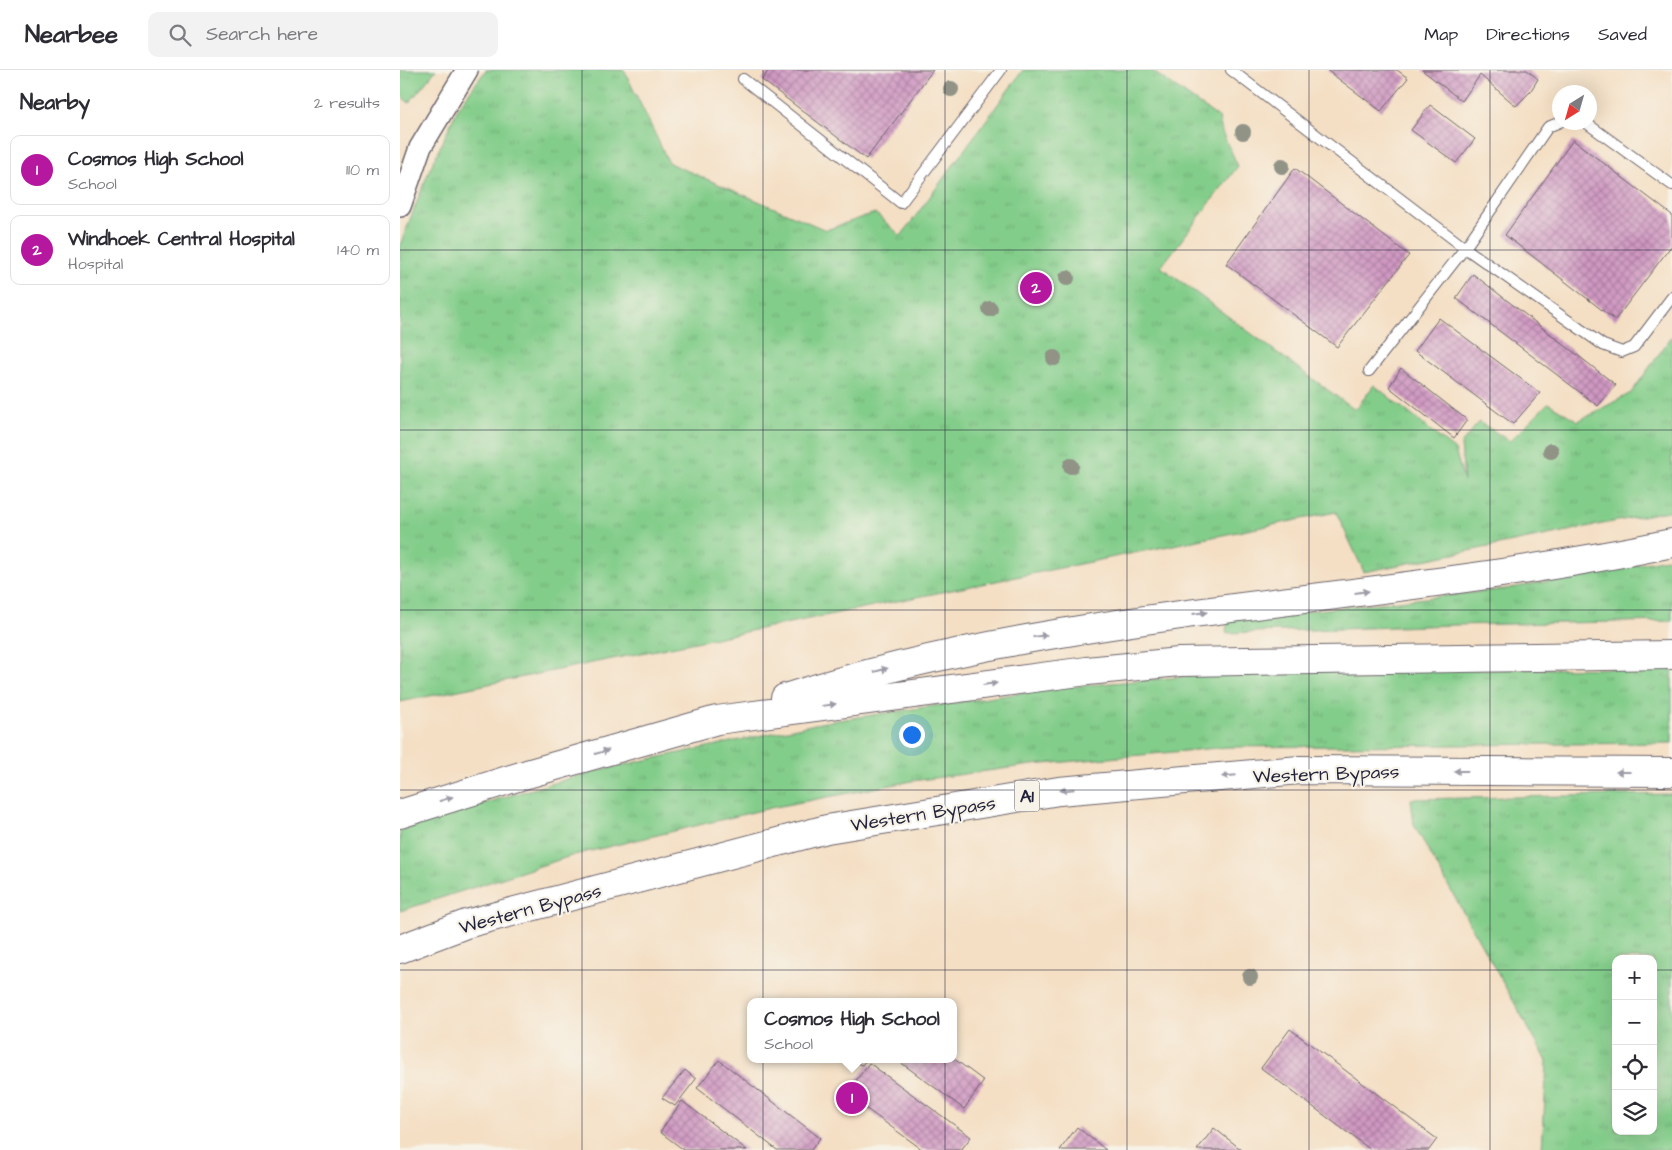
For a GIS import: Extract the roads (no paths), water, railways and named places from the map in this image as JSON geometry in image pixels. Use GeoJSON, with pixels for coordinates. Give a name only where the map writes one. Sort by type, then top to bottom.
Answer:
{"type":"FeatureCollection","features":[{"type":"Feature","properties":{"kind":"highway"},"geometry":{"type":"LineString","coordinates":[[400,814],[527,774],[717,720],[837,682],[916,661],[1022,638],[1156,618],[1479,578],[1672,543]]}},
{"type":"Feature","properties":{"kind":"highway"},"geometry":{"type":"LineString","coordinates":[[717,720],[1087,671],[1179,662],[1672,656]]}},
{"type":"Feature","properties":{"kind":"highway","name":"Western Bypass"},"geometry":{"type":"LineString","coordinates":[[400,950],[466,924],[827,829],[1059,791],[1300,770],[1672,772]]}},
{"type":"Feature","properties":{"kind":"street"},"geometry":{"type":"LineString","coordinates":[[400,206],[420,148],[467,70]]}},
{"type":"Feature","properties":{"kind":"lane"},"geometry":{"type":"LineString","coordinates":[[743,79],[901,203],[1001,70]]}},
{"type":"Feature","properties":{"kind":"lane"},"geometry":{"type":"LineString","coordinates":[[1231,70],[1464,248],[1603,345],[1622,352],[1634,347],[1672,297]]}},
{"type":"Feature","properties":{"kind":"lane"},"geometry":{"type":"LineString","coordinates":[[1369,371],[1464,248],[1548,126],[1552,125]]}},
{"type":"Feature","properties":{"kind":"lane"},"geometry":{"type":"LineString","coordinates":[[1596,130],[1672,185]]}},
{"type":"Feature","properties":{"kind":"place","name":"Windhoek Central Hospital"},"geometry":{"type":"Point","coordinates":[1036,288]}},
{"type":"Feature","properties":{"kind":"place","name":"Cosmos High School"},"geometry":{"type":"Point","coordinates":[852,1098]}}]}
